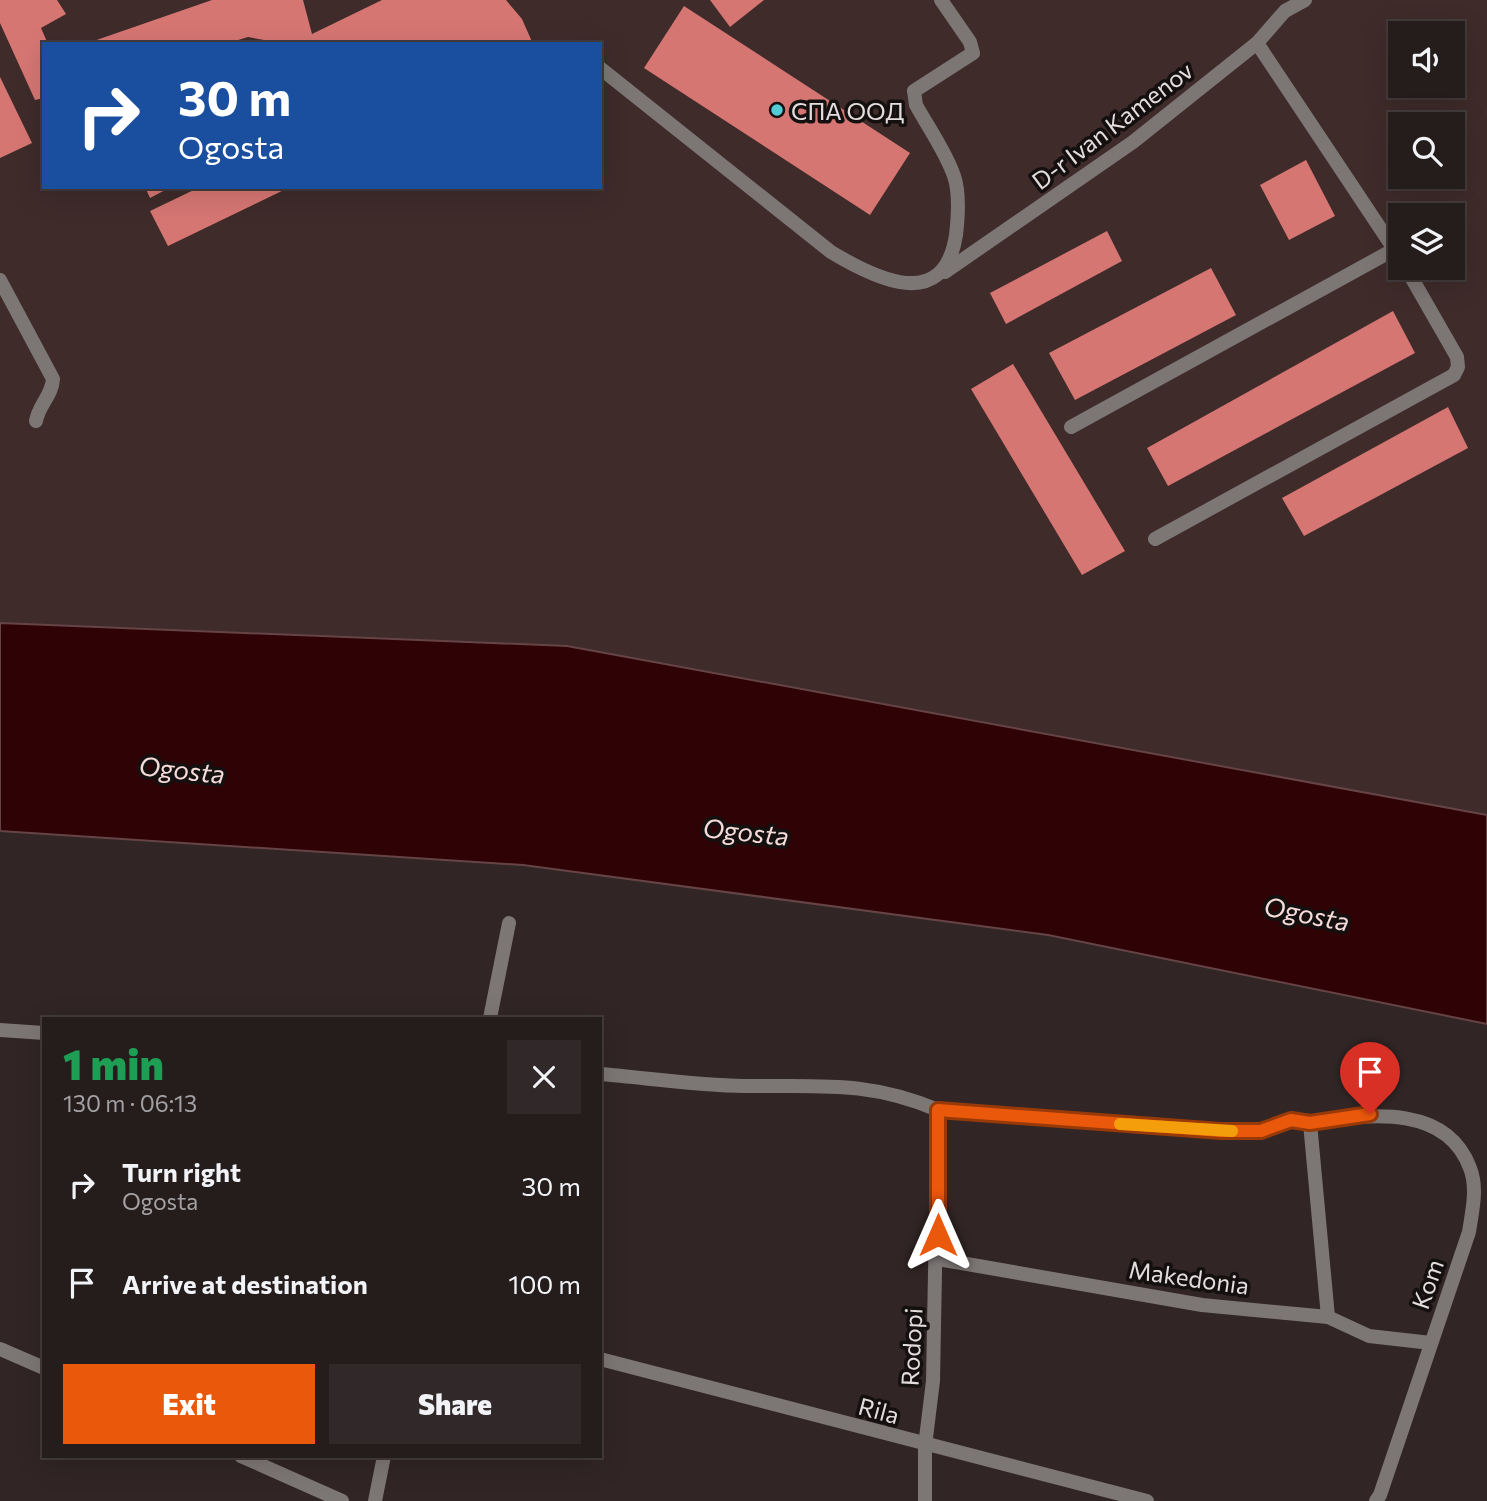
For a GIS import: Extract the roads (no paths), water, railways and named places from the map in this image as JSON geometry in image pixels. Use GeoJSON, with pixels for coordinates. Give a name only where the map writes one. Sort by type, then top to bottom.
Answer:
{"type":"FeatureCollection","features":[{"type":"Feature","properties":{"kind":"street"},"geometry":{"type":"LineString","coordinates":[[602,70],[831,253],[862,271],[894,282],[916,284],[938,277],[950,260],[954,246],[957,197],[954,176],[916,105],[914,92],[970,56],[973,48],[941,0]]}},
{"type":"Feature","properties":{"kind":"street","name":"D-r Ivan Kamenov"},"geometry":{"type":"LineString","coordinates":[[938,277],[1133,142],[1257,43],[1285,11],[1305,0]]}},
{"type":"Feature","properties":{"kind":"street"},"geometry":{"type":"LineString","coordinates":[[1257,43],[1388,240]]}},
{"type":"Feature","properties":{"kind":"street"},"geometry":{"type":"LineString","coordinates":[[1071,427],[1388,259]]}},
{"type":"Feature","properties":{"kind":"street"},"geometry":{"type":"LineString","coordinates":[[0,280],[52,379],[52,390],[37,413],[36,421]]}},
{"type":"Feature","properties":{"kind":"street"},"geometry":{"type":"LineString","coordinates":[[1155,539],[1454,375],[1458,367],[1457,357],[1413,280]]}},
{"type":"Feature","properties":{"kind":"street"},"geometry":{"type":"LineString","coordinates":[[490,1017],[509,923]]}},
{"type":"Feature","properties":{"kind":"street"},"geometry":{"type":"LineString","coordinates":[[0,1030],[42,1033]]}},
{"type":"Feature","properties":{"kind":"street"},"geometry":{"type":"LineString","coordinates":[[602,1074],[743,1086],[838,1084],[905,1096],[938,1110],[1221,1131],[1261,1131],[1291,1120],[1310,1123],[1328,1317]]}},
{"type":"Feature","properties":{"kind":"street","name":"Rodopi"},"geometry":{"type":"LineString","coordinates":[[925,1501],[925,1446],[933,1381],[938,1110]]}},
{"type":"Feature","properties":{"kind":"street","name":"Kom"},"geometry":{"type":"LineString","coordinates":[[1310,1123],[1370,1114],[1397,1116],[1428,1124],[1454,1140],[1471,1169],[1474,1194],[1469,1232],[1376,1501]]}},
{"type":"Feature","properties":{"kind":"street","name":"Makedonia"},"geometry":{"type":"LineString","coordinates":[[937,1259],[1202,1305],[1328,1317],[1369,1336],[1431,1343]]}},
{"type":"Feature","properties":{"kind":"street"},"geometry":{"type":"LineString","coordinates":[[0,1349],[42,1367]]}},
{"type":"Feature","properties":{"kind":"street","name":"Rila"},"geometry":{"type":"LineString","coordinates":[[602,1360],[925,1446],[1147,1501]]}},
{"type":"Feature","properties":{"kind":"street"},"geometry":{"type":"LineString","coordinates":[[245,1458],[342,1501]]}},
{"type":"Feature","properties":{"kind":"street"},"geometry":{"type":"LineString","coordinates":[[375,1501],[384,1458]]}},
{"type":"Feature","properties":{"kind":"water","name":"Ogosta"},"geometry":{"type":"Polygon","coordinates":[[[0,623],[567,646],[1487,815],[1487,1024],[1048,935],[523,865],[0,831],[0,623]]]}},
{"type":"Feature","properties":{"kind":"place","name":"СПА ООД"},"geometry":{"type":"Point","coordinates":[777,110]}}]}
